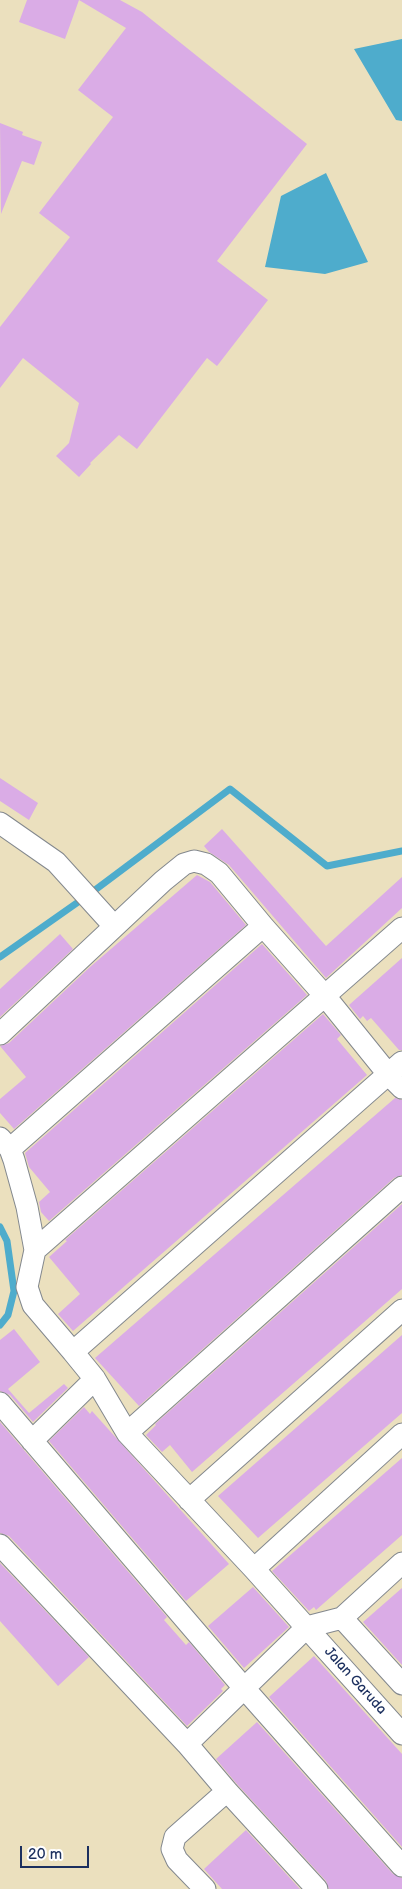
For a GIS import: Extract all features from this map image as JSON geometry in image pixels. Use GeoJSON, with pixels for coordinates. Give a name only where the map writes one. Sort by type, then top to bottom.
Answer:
{"type":"FeatureCollection","features":[{"type":"Feature","properties":{"kind":"street"},"geometry":{"type":"LineString","coordinates":[[0,823],[56,862],[107,918]]}},
{"type":"Feature","properties":{"kind":"street"},"geometry":{"type":"LineString","coordinates":[[0,1034],[107,918],[184,864],[194,861],[206,864],[219,873],[263,926],[398,1075],[73,1352]]}},
{"type":"Feature","properties":{"kind":"street"},"geometry":{"type":"LineString","coordinates":[[263,926],[5,1144],[26,1207],[35,1250],[402,928]]}},
{"type":"Feature","properties":{"kind":"street"},"geometry":{"type":"LineString","coordinates":[[127,1433],[402,1187]]}},
{"type":"Feature","properties":{"kind":"street","name":"Jalan Garuda"},"geometry":{"type":"LineString","coordinates":[[35,1250],[27,1287],[33,1305],[95,1379],[127,1433],[254,1569],[402,1734]]}},
{"type":"Feature","properties":{"kind":"street"},"geometry":{"type":"LineString","coordinates":[[189,1500],[402,1310]]}},
{"type":"Feature","properties":{"kind":"street"},"geometry":{"type":"LineString","coordinates":[[32,1441],[95,1379]]}},
{"type":"Feature","properties":{"kind":"street"},"geometry":{"type":"LineString","coordinates":[[0,1403],[244,1688],[402,1866]]}},
{"type":"Feature","properties":{"kind":"street"},"geometry":{"type":"LineString","coordinates":[[254,1569],[402,1434]]}},
{"type":"Feature","properties":{"kind":"street"},"geometry":{"type":"LineString","coordinates":[[0,1545],[187,1744],[226,1791],[317,1889]]}},
{"type":"Feature","properties":{"kind":"street"},"geometry":{"type":"LineString","coordinates":[[187,1744],[307,1628],[342,1618],[402,1563]]}},
{"type":"Feature","properties":{"kind":"street"},"geometry":{"type":"LineString","coordinates":[[342,1618],[402,1684]]}},
{"type":"Feature","properties":{"kind":"street"},"geometry":{"type":"LineString","coordinates":[[205,1889],[177,1860],[172,1849],[175,1837],[226,1791]]}},
{"type":"Feature","properties":{"kind":"water"},"geometry":{"type":"Polygon","coordinates":[[[402,39],[402,121],[396,120],[354,49],[402,39]]]}},
{"type":"Feature","properties":{"kind":"water"},"geometry":{"type":"Polygon","coordinates":[[[326,173],[368,262],[325,274],[265,267],[281,196],[326,173]]]}},
{"type":"Feature","properties":{"kind":"building"},"geometry":{"type":"Polygon","coordinates":[[[27,0],[79,0],[65,39],[19,22],[27,0]]]}},
{"type":"Feature","properties":{"kind":"building"},"geometry":{"type":"Polygon","coordinates":[[[79,0],[120,0],[142,12],[307,144],[217,261],[268,300],[217,366],[207,358],[137,449],[119,435],[90,463],[79,477],[56,456],[69,443],[79,403],[23,358],[0,388],[0,327],[70,237],[39,213],[113,117],[78,90],[126,28],[79,0]]]}},
{"type":"Feature","properties":{"kind":"building"},"geometry":{"type":"Polygon","coordinates":[[[0,123],[23,132],[22,135],[42,142],[34,165],[22,161],[1,214],[0,123]]]}},
{"type":"Feature","properties":{"kind":"building"},"geometry":{"type":"Polygon","coordinates":[[[0,778],[38,803],[29,820],[0,801],[0,778]]]}},
{"type":"Feature","properties":{"kind":"building"},"geometry":{"type":"Polygon","coordinates":[[[222,829],[326,946],[402,877],[402,908],[326,978],[229,865],[209,852],[204,846],[222,829]]]}},
{"type":"Feature","properties":{"kind":"building"},"geometry":{"type":"Polygon","coordinates":[[[197,875],[210,882],[246,925],[14,1129],[0,1113],[0,1099],[26,1077],[0,1046],[9,1043],[90,967],[197,875]]]}},
{"type":"Feature","properties":{"kind":"building"},"geometry":{"type":"Polygon","coordinates":[[[60,934],[73,949],[0,1017],[0,989],[60,934]]]}},
{"type":"Feature","properties":{"kind":"building"},"geometry":{"type":"Polygon","coordinates":[[[262,944],[307,995],[49,1221],[41,1212],[39,1202],[50,1192],[29,1167],[25,1153],[262,944]]]}},
{"type":"Feature","properties":{"kind":"building"},"geometry":{"type":"Polygon","coordinates":[[[402,958],[402,1050],[399,1050],[371,1018],[367,1021],[363,1016],[360,1019],[349,1005],[402,958]]]}},
{"type":"Feature","properties":{"kind":"building"},"geometry":{"type":"Polygon","coordinates":[[[323,1014],[341,1035],[337,1039],[367,1075],[73,1331],[58,1314],[80,1294],[49,1257],[67,1241],[65,1240],[323,1014]]]}},
{"type":"Feature","properties":{"kind":"building"},"geometry":{"type":"Polygon","coordinates":[[[395,1098],[402,1100],[402,1175],[394,1178],[139,1406],[95,1358],[395,1098]]]}},
{"type":"Feature","properties":{"kind":"building"},"geometry":{"type":"Polygon","coordinates":[[[402,1204],[402,1289],[192,1472],[170,1445],[162,1452],[146,1435],[155,1424],[402,1204]]]}},
{"type":"Feature","properties":{"kind":"building"},"geometry":{"type":"Polygon","coordinates":[[[14,1329],[40,1362],[8,1389],[29,1413],[64,1384],[68,1388],[33,1422],[10,1395],[0,1391],[0,1340],[14,1329]]]}},
{"type":"Feature","properties":{"kind":"building"},"geometry":{"type":"Polygon","coordinates":[[[402,1335],[402,1413],[258,1538],[218,1496],[402,1335]]]}},
{"type":"Feature","properties":{"kind":"building"},"geometry":{"type":"Polygon","coordinates":[[[84,1407],[90,1414],[92,1411],[229,1564],[186,1601],[49,1441],[84,1407]]]}},
{"type":"Feature","properties":{"kind":"building"},"geometry":{"type":"Polygon","coordinates":[[[0,1422],[167,1617],[164,1620],[186,1645],[189,1642],[225,1685],[221,1689],[223,1691],[187,1726],[9,1536],[0,1533],[0,1422]]]}},
{"type":"Feature","properties":{"kind":"building"},"geometry":{"type":"Polygon","coordinates":[[[402,1458],[402,1535],[316,1610],[314,1607],[309,1611],[272,1571],[402,1458]]]}},
{"type":"Feature","properties":{"kind":"building"},"geometry":{"type":"Polygon","coordinates":[[[0,1563],[89,1657],[58,1686],[0,1621],[0,1563]]]}},
{"type":"Feature","properties":{"kind":"building"},"geometry":{"type":"Polygon","coordinates":[[[253,1587],[289,1627],[244,1668],[208,1626],[253,1587]]]}},
{"type":"Feature","properties":{"kind":"building"},"geometry":{"type":"Polygon","coordinates":[[[402,1588],[402,1665],[363,1622],[402,1588]]]}},
{"type":"Feature","properties":{"kind":"building"},"geometry":{"type":"Polygon","coordinates":[[[314,1656],[402,1754],[402,1847],[269,1697],[314,1656]]]}},
{"type":"Feature","properties":{"kind":"building"},"geometry":{"type":"Polygon","coordinates":[[[257,1722],[393,1874],[402,1878],[402,1889],[329,1889],[326,1881],[236,1783],[216,1759],[257,1722]]]}},
{"type":"Feature","properties":{"kind":"building"},"geometry":{"type":"Polygon","coordinates":[[[246,1830],[300,1889],[222,1889],[204,1869],[246,1830]]]}},
{"type":"Feature","properties":{"kind":"waterway"},"geometry":{"type":"LineString","coordinates":[[0,957],[91,893],[230,789],[327,866],[402,851]]}},
{"type":"Feature","properties":{"kind":"waterway"},"geometry":{"type":"LineString","coordinates":[[0,1227],[7,1241],[14,1291],[8,1315],[0,1325]]}}]}
